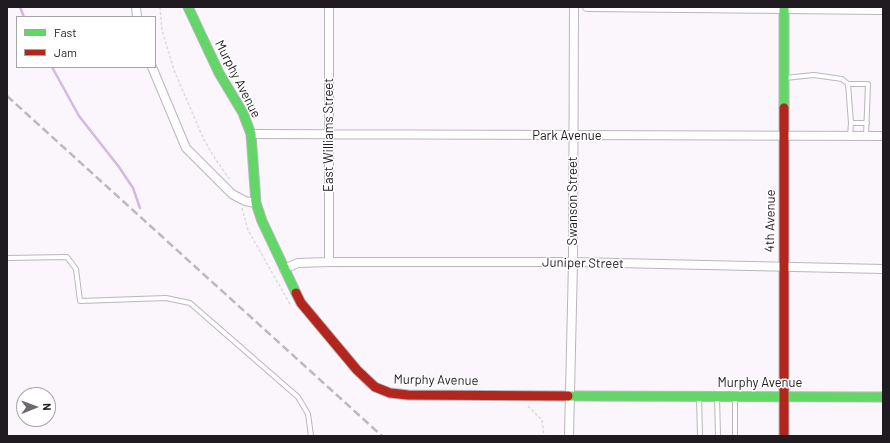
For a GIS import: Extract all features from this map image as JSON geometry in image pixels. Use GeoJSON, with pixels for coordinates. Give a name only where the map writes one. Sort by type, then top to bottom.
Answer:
{"type":"FeatureCollection","features":[{"type":"Feature","properties":{"kind":"street","name":"Murphy Avenue"},"geometry":{"type":"LineString","coordinates":[[188,7],[219,73],[243,113],[251,134],[256,203],[262,220],[284,268],[305,308],[357,370],[375,387],[390,393],[408,395],[883,397]]}},
{"type":"Feature","properties":{"kind":"street","name":"East Williams Street"},"geometry":{"type":"LineString","coordinates":[[329,7],[329,262]]}},
{"type":"Feature","properties":{"kind":"street","name":"Swanson Street"},"geometry":{"type":"LineString","coordinates":[[569,436],[573,262],[574,7]]}},
{"type":"Feature","properties":{"kind":"street"},"geometry":{"type":"LineString","coordinates":[[587,7],[883,10]]}},
{"type":"Feature","properties":{"kind":"street","name":"4th Avenue"},"geometry":{"type":"LineString","coordinates":[[784,8],[784,436]]}},
{"type":"Feature","properties":{"kind":"street"},"geometry":{"type":"LineString","coordinates":[[152,68],[186,148],[232,194],[245,201],[256,203]]}},
{"type":"Feature","properties":{"kind":"street","name":"Park Avenue"},"geometry":{"type":"LineString","coordinates":[[251,134],[883,136]]}},
{"type":"Feature","properties":{"kind":"street","name":"Juniper Street"},"geometry":{"type":"LineString","coordinates":[[284,268],[298,263],[329,262],[573,262],[883,269]]}},
{"type":"Feature","properties":{"kind":"lane"},"geometry":{"type":"LineString","coordinates":[[784,78],[814,75],[830,76],[842,79],[848,84],[868,84],[866,136]]}},
{"type":"Feature","properties":{"kind":"lane"},"geometry":{"type":"LineString","coordinates":[[848,84],[850,136]]}},
{"type":"Feature","properties":{"kind":"lane"},"geometry":{"type":"LineString","coordinates":[[850,123],[867,123]]}},
{"type":"Feature","properties":{"kind":"lane"},"geometry":{"type":"LineString","coordinates":[[7,258],[67,257],[76,269],[80,301],[166,298],[190,303],[298,397],[308,414],[311,436]]}},
{"type":"Feature","properties":{"kind":"lane"},"geometry":{"type":"LineString","coordinates":[[699,396],[700,436]]}},
{"type":"Feature","properties":{"kind":"lane"},"geometry":{"type":"LineString","coordinates":[[717,396],[718,436]]}},
{"type":"Feature","properties":{"kind":"lane"},"geometry":{"type":"LineString","coordinates":[[735,396],[735,436]]}},
{"type":"Feature","properties":{"kind":"waterway"},"geometry":{"type":"LineString","coordinates":[[20,7],[24,16]]}},
{"type":"Feature","properties":{"kind":"waterway"},"geometry":{"type":"LineString","coordinates":[[53,68],[79,116],[119,167],[133,188],[140,208]]}},
{"type":"Feature","properties":{"kind":"railway"},"geometry":{"type":"LineString","coordinates":[[7,96],[382,436]]}},
{"type":"Feature","properties":{"kind":"traffic: fast"},"geometry":{"type":"LineString","coordinates":[[188,7],[219,73],[243,113],[251,134],[256,203],[262,221],[296,293]]}},
{"type":"Feature","properties":{"kind":"traffic: fast"},"geometry":{"type":"LineString","coordinates":[[784,7],[784,108]]}},
{"type":"Feature","properties":{"kind":"traffic: fast"},"geometry":{"type":"LineString","coordinates":[[568,396],[883,397]]}},
{"type":"Feature","properties":{"kind":"traffic: jam"},"geometry":{"type":"LineString","coordinates":[[784,108],[784,436]]}},
{"type":"Feature","properties":{"kind":"traffic: jam"},"geometry":{"type":"LineString","coordinates":[[296,293],[301,303],[357,370],[375,387],[390,393],[408,395],[568,396]]}}]}
